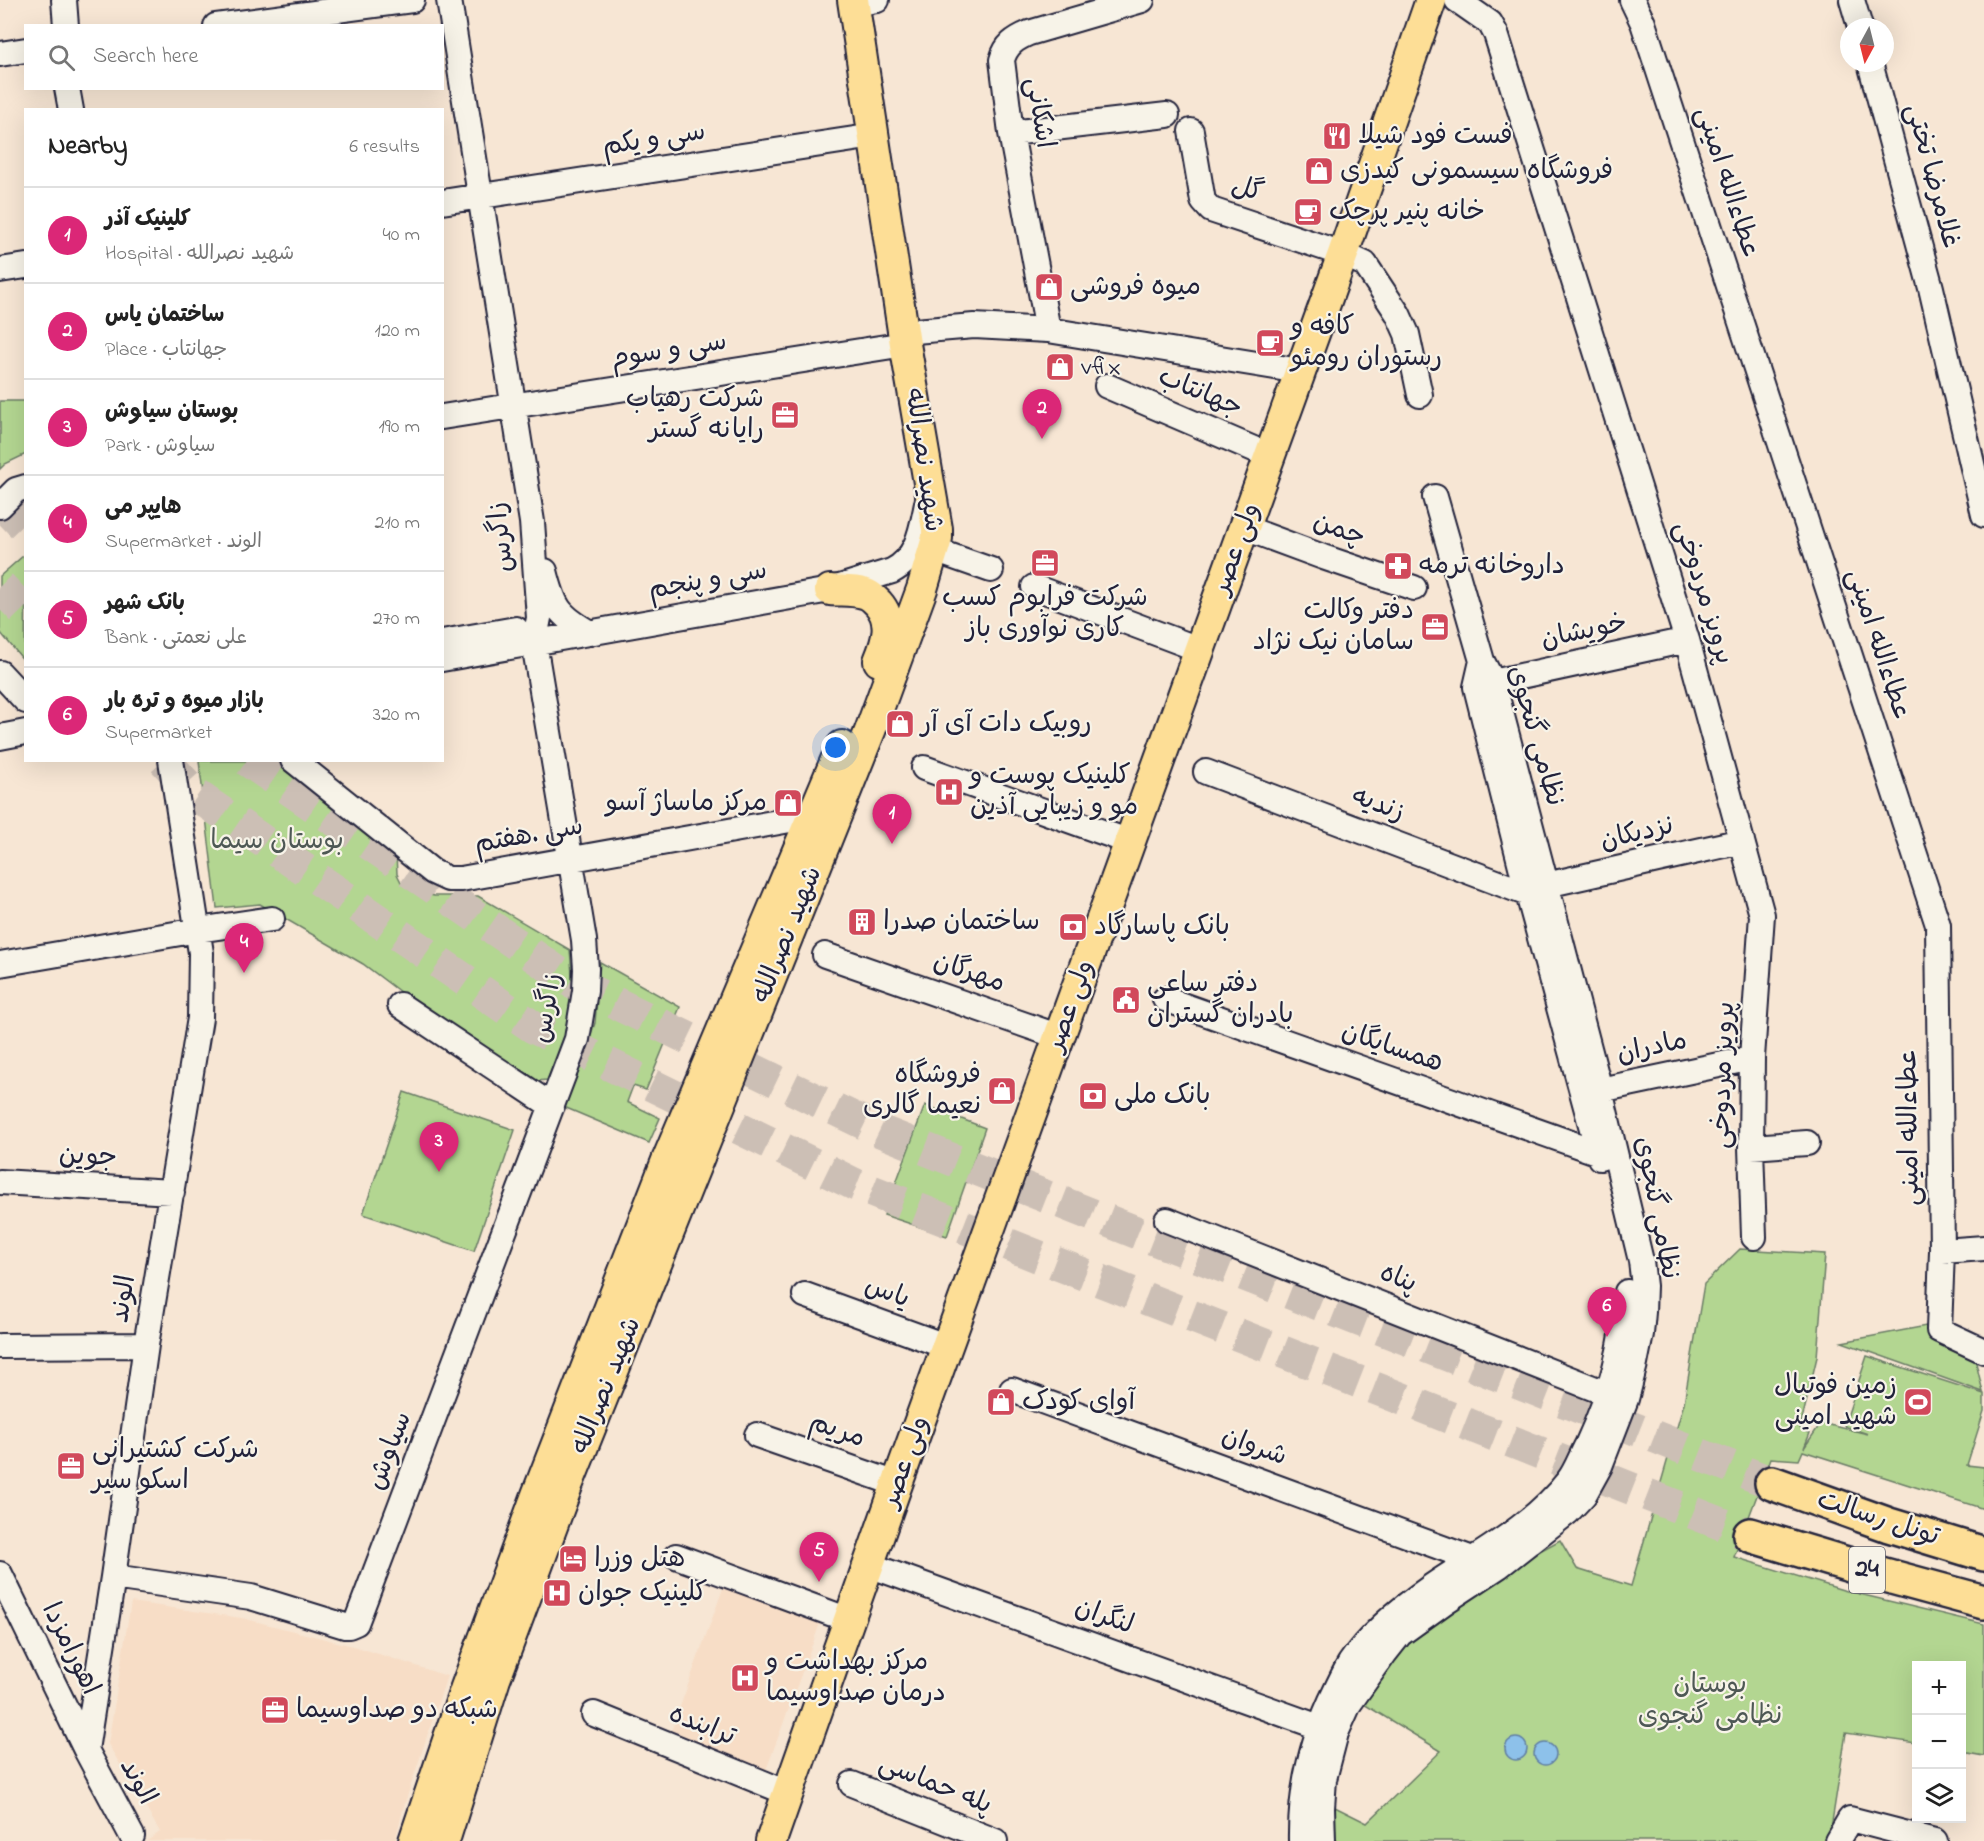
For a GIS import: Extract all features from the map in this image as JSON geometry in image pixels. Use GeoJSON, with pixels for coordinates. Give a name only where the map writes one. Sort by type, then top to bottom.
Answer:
{"type":"FeatureCollection","features":[{"type":"Feature","properties":{"kind":"highway","name":"تونل رسالت"},"geometry":{"type":"LineString","coordinates":[[1772,1483],[1889,1525],[1984,1554]]}},
{"type":"Feature","properties":{"kind":"highway","name":"تونل رسالت"},"geometry":{"type":"LineString","coordinates":[[1750,1534],[1877,1573],[1984,1602]]}},
{"type":"Feature","properties":{"kind":"main road","name":"ولی عصر"},"geometry":{"type":"LineString","coordinates":[[771,1841],[897,1484],[1245,528],[1431,0]]}},
{"type":"Feature","properties":{"kind":"main road","name":"شهید نصرالله"},"geometry":{"type":"LineString","coordinates":[[444,1841],[495,1679],[567,1486],[870,730],[934,550],[937,529],[904,338],[874,136],[861,1]]}},
{"type":"Feature","properties":{"kind":"main road","name":"شهید نصرالله"},"geometry":{"type":"LineString","coordinates":[[414,1841],[465,1690],[549,1463],[668,1158],[888,637],[887,617],[869,595],[830,590]]}},
{"type":"Feature","properties":{"kind":"street"},"geometry":{"type":"LineString","coordinates":[[48,0],[51,24]]}},
{"type":"Feature","properties":{"kind":"street"},"geometry":{"type":"LineString","coordinates":[[64,0],[66,24]]}},
{"type":"Feature","properties":{"kind":"street"},"geometry":{"type":"LineString","coordinates":[[231,24],[412,0]]}},
{"type":"Feature","properties":{"kind":"street","name":"زاگرس"},"geometry":{"type":"LineString","coordinates":[[449,0],[532,522],[536,634],[572,860],[586,969],[585,1000],[580,1026],[567,1066]]}},
{"type":"Feature","properties":{"kind":"street","name":"اشکانی"},"geometry":{"type":"LineString","coordinates":[[1048,330],[1011,133],[1002,60],[1004,52],[1012,41],[1029,33],[1142,0]]}},
{"type":"Feature","properties":{"kind":"street","name":"پرویز مردوخی"},"geometry":{"type":"LineString","coordinates":[[1457,0],[1490,23],[1496,34],[1687,640],[1762,915],[1752,1058],[1751,1148],[1754,1237]]}},
{"type":"Feature","properties":{"kind":"street","name":"عطاءالله امینی"},"geometry":{"type":"LineString","coordinates":[[1632,0],[1647,34],[1938,925],[1942,1251],[1939,1330],[1984,1351]]}},
{"type":"Feature","properties":{"kind":"street"},"geometry":{"type":"LineString","coordinates":[[1852,0],[1857,18]]}},
{"type":"Feature","properties":{"kind":"street"},"geometry":{"type":"LineString","coordinates":[[0,54],[24,50]]}},
{"type":"Feature","properties":{"kind":"street","name":"غلامرضا تختی"},"geometry":{"type":"LineString","coordinates":[[1872,72],[1931,288],[1984,515]]}},
{"type":"Feature","properties":{"kind":"street"},"geometry":{"type":"LineString","coordinates":[[67,90],[70,108]]}},
{"type":"Feature","properties":{"kind":"street"},"geometry":{"type":"LineString","coordinates":[[1011,133],[1167,115]]}},
{"type":"Feature","properties":{"kind":"street","name":"گل"},"geometry":{"type":"LineString","coordinates":[[1191,131],[1203,201],[1206,206],[1211,210],[1343,254]]}},
{"type":"Feature","properties":{"kind":"street","name":"سی و یکم"},"geometry":{"type":"LineString","coordinates":[[444,202],[874,136]]}},
{"type":"Feature","properties":{"kind":"street"},"geometry":{"type":"LineString","coordinates":[[1343,254],[1365,264],[1398,314],[1407,334],[1420,395]]}},
{"type":"Feature","properties":{"kind":"street"},"geometry":{"type":"LineString","coordinates":[[0,270],[24,266]]}},
{"type":"Feature","properties":{"kind":"street","name":"سی و سوم"},"geometry":{"type":"LineString","coordinates":[[444,417],[974,326],[1048,330],[1300,371]]}},
{"type":"Feature","properties":{"kind":"street","name":"جهانتاب"},"geometry":{"type":"LineString","coordinates":[[1107,386],[1270,456]]}},
{"type":"Feature","properties":{"kind":"street"},"geometry":{"type":"LineString","coordinates":[[0,506],[16,490],[24,488]]}},
{"type":"Feature","properties":{"kind":"street","name":"سی و پنجم"},"geometry":{"type":"LineString","coordinates":[[444,642],[536,634],[591,633],[830,590],[892,571],[910,558],[915,550],[930,492]]}},
{"type":"Feature","properties":{"kind":"street","name":"نظامی گنجوی"},"geometry":{"type":"LineString","coordinates":[[1435,497],[1482,661],[1493,682],[1537,890],[1606,1150]]}},
{"type":"Feature","properties":{"kind":"street"},"geometry":{"type":"LineString","coordinates":[[532,522],[546,577],[558,608],[565,618],[591,633]]}},
{"type":"Feature","properties":{"kind":"street","name":"چمن"},"geometry":{"type":"LineString","coordinates":[[1245,528],[1414,588]]}},
{"type":"Feature","properties":{"kind":"street"},"geometry":{"type":"LineString","coordinates":[[934,550],[991,570]]}},
{"type":"Feature","properties":{"kind":"street"},"geometry":{"type":"LineString","coordinates":[[1034,587],[1201,650]]}},
{"type":"Feature","properties":{"kind":"street","name":"سی و پنجم"},"geometry":{"type":"LineString","coordinates":[[444,658],[536,634]]}},
{"type":"Feature","properties":{"kind":"street","name":"خویشان"},"geometry":{"type":"LineString","coordinates":[[1493,682],[1687,640]]}},
{"type":"Feature","properties":{"kind":"street","name":"نظامی گنجوی"},"geometry":{"type":"LineString","coordinates":[[1323,1841],[1322,1808],[1327,1730],[1349,1665],[1368,1640],[1432,1586],[1484,1565],[1547,1530],[1568,1512],[1584,1495],[1600,1466],[1617,1397],[1627,1289],[1606,1150],[1600,1090],[1476,687],[1482,661]]}},
{"type":"Feature","properties":{"kind":"street"},"geometry":{"type":"LineString","coordinates":[[0,674],[24,699]]}},
{"type":"Feature","properties":{"kind":"street"},"geometry":{"type":"LineString","coordinates":[[0,737],[24,732]]}},
{"type":"Feature","properties":{"kind":"street","name":"الوند"},"geometry":{"type":"LineString","coordinates":[[132,1836],[86,1750],[146,1345],[200,1018],[201,953],[171,762]]}},
{"type":"Feature","properties":{"kind":"street","name":"سی .هفتم"},"geometry":{"type":"LineString","coordinates":[[296,762],[433,872],[448,879],[461,879],[572,860],[812,816]]}},
{"type":"Feature","properties":{"kind":"street"},"geometry":{"type":"LineString","coordinates":[[924,768],[1130,842]]}},
{"type":"Feature","properties":{"kind":"street","name":"زندیه"},"geometry":{"type":"LineString","coordinates":[[1206,772],[1537,890]]}},
{"type":"Feature","properties":{"kind":"street","name":"نزدیکان"},"geometry":{"type":"LineString","coordinates":[[1537,890],[1742,841]]}},
{"type":"Feature","properties":{"kind":"street"},"geometry":{"type":"LineString","coordinates":[[0,964],[272,919]]}},
{"type":"Feature","properties":{"kind":"street","name":"مهرگان"},"geometry":{"type":"LineString","coordinates":[[825,955],[1060,1037]]}},
{"type":"Feature","properties":{"kind":"street","name":"همسایگان"},"geometry":{"type":"LineString","coordinates":[[1165,999],[1606,1150]]}},
{"type":"Feature","properties":{"kind":"street"},"geometry":{"type":"LineString","coordinates":[[400,1005],[552,1106]]}},
{"type":"Feature","properties":{"kind":"street","name":"مادران"},"geometry":{"type":"LineString","coordinates":[[1600,1090],[1752,1058]]}},
{"type":"Feature","properties":{"kind":"street","name":"سیاوش"},"geometry":{"type":"LineString","coordinates":[[113,1576],[251,1597],[345,1626],[356,1623],[567,1066]]}},
{"type":"Feature","properties":{"kind":"street"},"geometry":{"type":"LineString","coordinates":[[1751,1148],[1807,1143]]}},
{"type":"Feature","properties":{"kind":"street","name":"جوین"},"geometry":{"type":"LineString","coordinates":[[0,1182],[172,1192]]}},
{"type":"Feature","properties":{"kind":"street","name":"پناه"},"geometry":{"type":"LineString","coordinates":[[1167,1220],[1617,1397]]}},
{"type":"Feature","properties":{"kind":"street"},"geometry":{"type":"LineString","coordinates":[[1942,1251],[1984,1248]]}},
{"type":"Feature","properties":{"kind":"street","name":"یاس"},"geometry":{"type":"LineString","coordinates":[[805,1295],[948,1347]]}},
{"type":"Feature","properties":{"kind":"street"},"geometry":{"type":"LineString","coordinates":[[0,1346],[146,1345]]}},
{"type":"Feature","properties":{"kind":"street","name":"شروان"},"geometry":{"type":"LineString","coordinates":[[1012,1390],[1484,1565]]}},
{"type":"Feature","properties":{"kind":"street","name":"مریم"},"geometry":{"type":"LineString","coordinates":[[757,1435],[897,1484]]}},
{"type":"Feature","properties":{"kind":"street"},"geometry":{"type":"LineString","coordinates":[[676,1556],[849,1620]]}},
{"type":"Feature","properties":{"kind":"street","name":"لنگران"},"geometry":{"type":"LineString","coordinates":[[869,1565],[1327,1730]]}},
{"type":"Feature","properties":{"kind":"street","name":"اهورامزدا"},"geometry":{"type":"LineString","coordinates":[[0,1574],[86,1750]]}},
{"type":"Feature","properties":{"kind":"street","name":"ترابنده"},"geometry":{"type":"LineString","coordinates":[[594,1714],[788,1793]]}},
{"type":"Feature","properties":{"kind":"street","name":"نظامی گنجوی"},"geometry":{"type":"LineString","coordinates":[[1301,1841],[1302,1809],[1312,1751],[1327,1730]]}},
{"type":"Feature","properties":{"kind":"street","name":"پله حماسی"},"geometry":{"type":"LineString","coordinates":[[852,1784],[995,1841]]}},
{"type":"Feature","properties":{"kind":"street"},"geometry":{"type":"LineString","coordinates":[[1837,1841],[1850,1819],[1935,1841]]}},
{"type":"Feature","properties":{"kind":"shaded area","name":"مرکز بهداشت و درمان صداوسیما"},"geometry":{"type":"Polygon","coordinates":[[[725,1583],[822,1618],[765,1773],[669,1737],[725,1583]]]}},
{"type":"Feature","properties":{"kind":"shaded area","name":"شبکه دو صداوسیما"},"geometry":{"type":"Polygon","coordinates":[[[131,1602],[242,1618],[357,1647],[447,1676],[404,1806],[395,1841],[147,1841],[160,1832],[108,1744],[131,1602]]]}},
{"type":"Feature","properties":{"kind":"green space"},"geometry":{"type":"Polygon","coordinates":[[[0,401],[24,401],[24,455],[0,469],[0,401]]]}},
{"type":"Feature","properties":{"kind":"green space"},"geometry":{"type":"Polygon","coordinates":[[[24,557],[24,661],[0,632],[0,576],[24,557]]]}},
{"type":"Feature","properties":{"kind":"green space","name":"بوستان سیما"},"geometry":{"type":"Polygon","coordinates":[[[199,762],[280,762],[396,853],[397,874],[402,884],[412,891],[434,896],[478,896],[570,950],[572,1000],[570,1016],[562,1044],[547,1080],[536,1081],[412,1001],[363,964],[260,904],[217,908],[199,762]]]}},
{"type":"Feature","properties":{"kind":"green space"},"geometry":{"type":"Polygon","coordinates":[[[600,962],[680,1007],[646,1090],[633,1086],[627,1102],[660,1118],[649,1143],[564,1107],[595,1023],[600,962]]]}},
{"type":"Feature","properties":{"kind":"green space"},"geometry":{"type":"Polygon","coordinates":[[[404,1092],[515,1130],[474,1251],[363,1214],[404,1092]]]}},
{"type":"Feature","properties":{"kind":"green space"},"geometry":{"type":"Polygon","coordinates":[[[925,1105],[985,1128],[947,1236],[884,1215],[925,1105]]]}},
{"type":"Feature","properties":{"kind":"green space","name":"بوستان نظامی گنجوی"},"geometry":{"type":"Polygon","coordinates":[[[1740,1249],[1825,1254],[1817,1357],[1800,1428],[1810,1433],[1804,1448],[1821,1423],[1868,1434],[1844,1426],[1867,1356],[1984,1394],[1984,1411],[1967,1465],[1984,1467],[1984,1509],[1803,1451],[1799,1460],[1771,1458],[1734,1557],[1843,1590],[1984,1624],[1984,1756],[1966,1753],[1966,1661],[1912,1661],[1912,1742],[1846,1733],[1829,1841],[1331,1841],[1329,1804],[1367,1823],[1441,1751],[1362,1703],[1389,1657],[1473,1588],[1560,1540],[1577,1569],[1631,1586],[1684,1403],[1704,1284],[1740,1249]]]}},
{"type":"Feature","properties":{"kind":"green space"},"geometry":{"type":"Polygon","coordinates":[[[1926,1326],[1973,1350],[1983,1392],[1842,1342],[1926,1326]]]}},
{"type":"Feature","properties":{"kind":"water"},"geometry":{"type":"Polygon","coordinates":[[[1516,1738],[1524,1741],[1527,1749],[1524,1757],[1516,1760],[1508,1757],[1505,1749],[1508,1741],[1516,1738]]]}},
{"type":"Feature","properties":{"kind":"water"},"geometry":{"type":"Polygon","coordinates":[[[1545,1743],[1553,1746],[1556,1754],[1553,1762],[1545,1765],[1537,1762],[1534,1754],[1537,1746],[1545,1743]]]}},
{"type":"Feature","properties":{"kind":"tunnel"},"geometry":{"type":"LineString","coordinates":[[0,501],[24,526]]}},
{"type":"Feature","properties":{"kind":"tunnel"},"geometry":{"type":"LineString","coordinates":[[0,586],[24,611]]}},
{"type":"Feature","properties":{"kind":"tunnel"},"geometry":{"type":"LineString","coordinates":[[166,762],[196,795],[533,1027],[856,1185],[1750,1535]]}},
{"type":"Feature","properties":{"kind":"tunnel"},"geometry":{"type":"LineString","coordinates":[[250,762],[572,982],[880,1131],[1772,1483]]}},
{"type":"Feature","properties":{"kind":"place","name":"فست فود شیلا"},"geometry":{"type":"Point","coordinates":[1337,136]}},
{"type":"Feature","properties":{"kind":"place","name":"فروشگاه سیسمونی کیدزی"},"geometry":{"type":"Point","coordinates":[1319,171]}},
{"type":"Feature","properties":{"kind":"place","name":"خانه پنیر پرچک"},"geometry":{"type":"Point","coordinates":[1308,212]}},
{"type":"Feature","properties":{"kind":"place","name":"میوه فروشی"},"geometry":{"type":"Point","coordinates":[1049,287]}},
{"type":"Feature","properties":{"kind":"place","name":"کافه و رستوران رومئو"},"geometry":{"type":"Point","coordinates":[1270,343]}},
{"type":"Feature","properties":{"kind":"place","name":"vfix"},"geometry":{"type":"Point","coordinates":[1060,367]}},
{"type":"Feature","properties":{"kind":"place","name":"شرکت رهیاب رایانه گستر"},"geometry":{"type":"Point","coordinates":[785,415]}},
{"type":"Feature","properties":{"kind":"place","name":"ساختمان یاس"},"geometry":{"type":"Point","coordinates":[1042,439]}},
{"type":"Feature","properties":{"kind":"place","name":"شرکت فرابوم کسب کاری نوآوری باز"},"geometry":{"type":"Point","coordinates":[1045,563]}},
{"type":"Feature","properties":{"kind":"place","name":"داروخانه ترمه"},"geometry":{"type":"Point","coordinates":[1398,566]}},
{"type":"Feature","properties":{"kind":"place","name":"دفتر وکالت سامان نیک نژاد"},"geometry":{"type":"Point","coordinates":[1435,627]}},
{"type":"Feature","properties":{"kind":"place","name":"روبیک دات آی آر"},"geometry":{"type":"Point","coordinates":[900,724]}},
{"type":"Feature","properties":{"kind":"place","name":"کلینیک پوست و مو و زیبایی آذین"},"geometry":{"type":"Point","coordinates":[949,792]}},
{"type":"Feature","properties":{"kind":"place","name":"مرکز ماساژ آسو"},"geometry":{"type":"Point","coordinates":[788,803]}},
{"type":"Feature","properties":{"kind":"place","name":"کلینیک آذر"},"geometry":{"type":"Point","coordinates":[892,844]}},
{"type":"Feature","properties":{"kind":"place","name":"ساختمان صدرا"},"geometry":{"type":"Point","coordinates":[862,922]}},
{"type":"Feature","properties":{"kind":"place","name":"بانک پاسارگاد"},"geometry":{"type":"Point","coordinates":[1073,927]}},
{"type":"Feature","properties":{"kind":"place","name":"هایپر می"},"geometry":{"type":"Point","coordinates":[244,973]}},
{"type":"Feature","properties":{"kind":"place","name":"دفتر ساعی بادران گستران"},"geometry":{"type":"Point","coordinates":[1126,1000]}},
{"type":"Feature","properties":{"kind":"place","name":"فروشگاه نعیما گالری"},"geometry":{"type":"Point","coordinates":[1002,1091]}},
{"type":"Feature","properties":{"kind":"place","name":"بانک ملی"},"geometry":{"type":"Point","coordinates":[1093,1096]}},
{"type":"Feature","properties":{"kind":"place","name":"بوستان سیاوش"},"geometry":{"type":"Point","coordinates":[439,1172]}},
{"type":"Feature","properties":{"kind":"place","name":"بازار میوه و تره بار"},"geometry":{"type":"Point","coordinates":[1607,1337]}},
{"type":"Feature","properties":{"kind":"place","name":"آوای کودک"},"geometry":{"type":"Point","coordinates":[1001,1402]}},
{"type":"Feature","properties":{"kind":"place","name":"زمین فوتبال شهید امینی"},"geometry":{"type":"Point","coordinates":[1918,1402]}},
{"type":"Feature","properties":{"kind":"place","name":"شرکت کشتیرانی اسکو سیر"},"geometry":{"type":"Point","coordinates":[71,1466]}},
{"type":"Feature","properties":{"kind":"place","name":"هتل وزرا"},"geometry":{"type":"Point","coordinates":[573,1559]}},
{"type":"Feature","properties":{"kind":"place","name":"بانک شهر"},"geometry":{"type":"Point","coordinates":[819,1582]}},
{"type":"Feature","properties":{"kind":"place","name":"کلینیک جوان"},"geometry":{"type":"Point","coordinates":[557,1593]}},
{"type":"Feature","properties":{"kind":"place","name":"مرکز بهداشت و درمان صداوسیما"},"geometry":{"type":"Point","coordinates":[745,1678]}},
{"type":"Feature","properties":{"kind":"place","name":"شبکه دو صداوسیما"},"geometry":{"type":"Point","coordinates":[275,1710]}}]}
